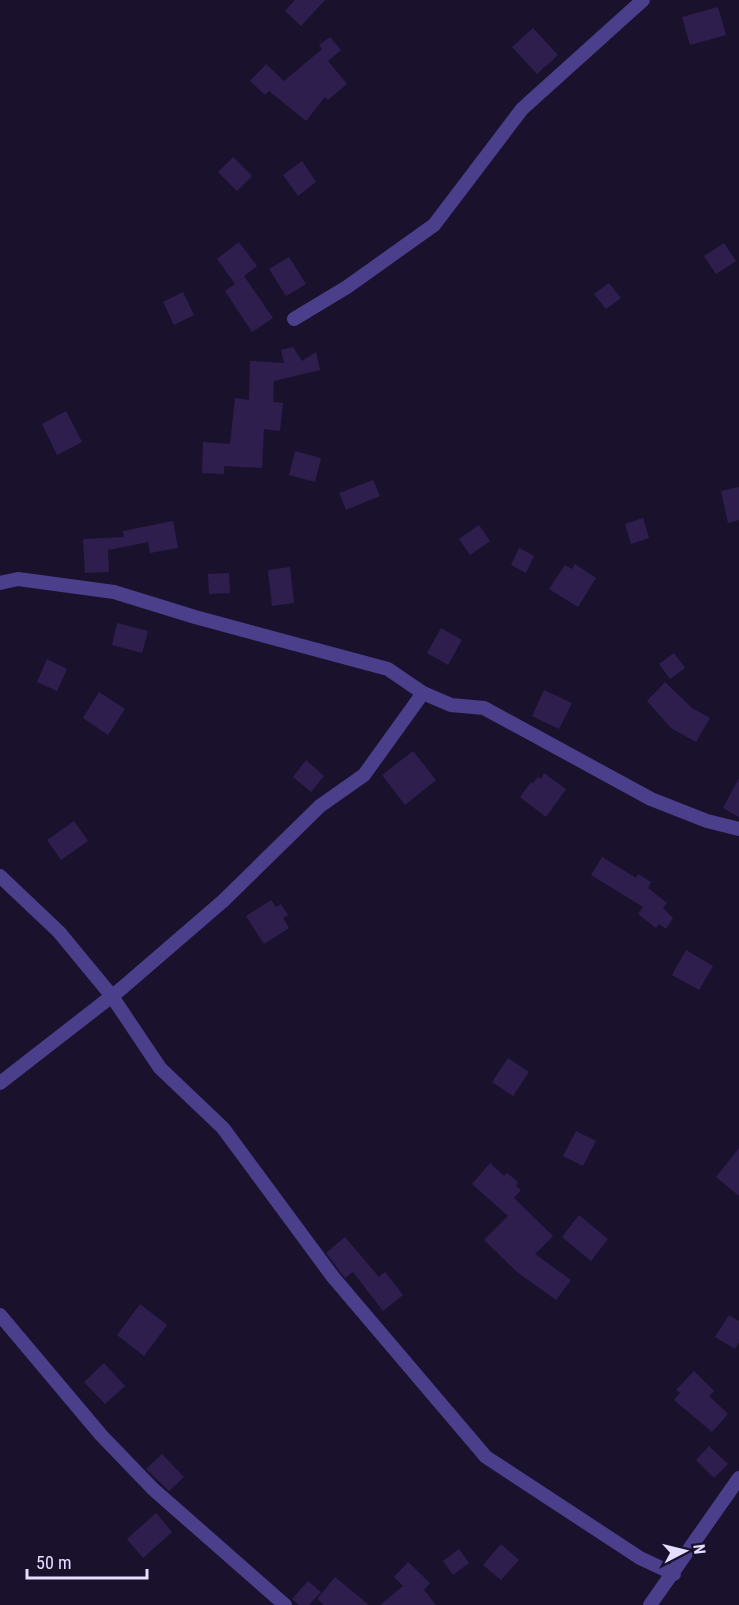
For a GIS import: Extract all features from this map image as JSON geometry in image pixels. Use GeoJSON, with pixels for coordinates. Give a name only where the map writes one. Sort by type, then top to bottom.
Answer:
{"type":"FeatureCollection","features":[{"type":"Feature","properties":{"kind":"street"},"geometry":{"type":"LineString","coordinates":[[294,319],[347,287],[434,225],[522,109],[643,0]]}},
{"type":"Feature","properties":{"kind":"street"},"geometry":{"type":"LineString","coordinates":[[0,583],[18,579],[114,592],[195,617],[388,669],[423,693],[451,705],[484,708],[651,799],[707,821],[739,828]]}},
{"type":"Feature","properties":{"kind":"street"},"geometry":{"type":"LineString","coordinates":[[0,1083],[186,934],[320,806],[364,775],[423,693]]}},
{"type":"Feature","properties":{"kind":"street"},"geometry":{"type":"LineString","coordinates":[[0,876],[58,932],[111,994],[160,1068],[223,1128],[333,1277],[486,1457],[640,1558],[674,1574]]}},
{"type":"Feature","properties":{"kind":"street"},"geometry":{"type":"LineString","coordinates":[[0,1316],[101,1435],[153,1489],[285,1605]]}},
{"type":"Feature","properties":{"kind":"street"},"geometry":{"type":"LineString","coordinates":[[650,1605],[674,1574],[739,1478]]}},
{"type":"Feature","properties":{"kind":"building"},"geometry":{"type":"Polygon","coordinates":[[[295,0],[325,0],[301,26],[285,11],[295,0]]]}},
{"type":"Feature","properties":{"kind":"building"},"geometry":{"type":"Polygon","coordinates":[[[718,7],[726,35],[690,45],[682,17],[718,7]]]}},
{"type":"Feature","properties":{"kind":"building"},"geometry":{"type":"Polygon","coordinates":[[[533,28],[558,55],[537,74],[512,47],[533,28]]]}},
{"type":"Feature","properties":{"kind":"building"},"geometry":{"type":"Polygon","coordinates":[[[330,37],[341,50],[328,61],[347,84],[328,100],[325,97],[306,121],[269,91],[265,95],[250,81],[266,64],[284,81],[322,49],[319,45],[330,37]]]}},
{"type":"Feature","properties":{"kind":"building"},"geometry":{"type":"Polygon","coordinates":[[[233,157],[252,176],[237,191],[218,172],[233,157]]]}},
{"type":"Feature","properties":{"kind":"building"},"geometry":{"type":"Polygon","coordinates":[[[302,161],[316,182],[298,196],[283,175],[302,161]]]}},
{"type":"Feature","properties":{"kind":"building"},"geometry":{"type":"Polygon","coordinates":[[[239,242],[257,266],[244,276],[273,318],[252,332],[225,291],[235,284],[217,259],[239,242]]]}},
{"type":"Feature","properties":{"kind":"building"},"geometry":{"type":"Polygon","coordinates":[[[724,243],[736,261],[716,274],[704,256],[724,243]]]}},
{"type":"Feature","properties":{"kind":"building"},"geometry":{"type":"Polygon","coordinates":[[[289,257],[306,284],[286,296],[269,269],[289,257]]]}},
{"type":"Feature","properties":{"kind":"building"},"geometry":{"type":"Polygon","coordinates":[[[609,283],[621,298],[606,309],[594,294],[609,283]]]}},
{"type":"Feature","properties":{"kind":"building"},"geometry":{"type":"Polygon","coordinates":[[[183,292],[194,315],[174,325],[163,302],[183,292]]]}},
{"type":"Feature","properties":{"kind":"building"},"geometry":{"type":"Polygon","coordinates":[[[293,347],[302,361],[316,352],[320,370],[274,381],[273,402],[283,403],[280,431],[264,429],[262,468],[224,466],[224,474],[202,473],[203,442],[230,444],[235,398],[249,400],[250,361],[284,363],[281,350],[293,347]]]}},
{"type":"Feature","properties":{"kind":"building"},"geometry":{"type":"Polygon","coordinates":[[[66,411],[82,442],[57,455],[42,424],[66,411]]]}},
{"type":"Feature","properties":{"kind":"building"},"geometry":{"type":"Polygon","coordinates":[[[295,451],[321,458],[315,482],[289,475],[295,451]]]}},
{"type":"Feature","properties":{"kind":"building"},"geometry":{"type":"Polygon","coordinates":[[[373,480],[380,496],[346,510],[339,493],[373,480]]]}},
{"type":"Feature","properties":{"kind":"building"},"geometry":{"type":"Polygon","coordinates":[[[739,487],[739,520],[728,523],[721,491],[739,487]]]}},
{"type":"Feature","properties":{"kind":"building"},"geometry":{"type":"Polygon","coordinates":[[[643,518],[649,538],[631,544],[625,524],[643,518]]]}},
{"type":"Feature","properties":{"kind":"building"},"geometry":{"type":"Polygon","coordinates":[[[173,521],[178,548],[150,553],[148,542],[108,550],[109,572],[85,573],[83,539],[124,537],[123,531],[173,521]]]}},
{"type":"Feature","properties":{"kind":"building"},"geometry":{"type":"Polygon","coordinates":[[[479,525],[490,541],[470,555],[459,539],[479,525]]]}},
{"type":"Feature","properties":{"kind":"building"},"geometry":{"type":"Polygon","coordinates":[[[519,548],[534,556],[526,573],[511,565],[519,548]]]}},
{"type":"Feature","properties":{"kind":"building"},"geometry":{"type":"Polygon","coordinates":[[[575,564],[596,578],[578,607],[549,589],[565,565],[572,569],[575,564]]]}},
{"type":"Feature","properties":{"kind":"building"},"geometry":{"type":"Polygon","coordinates":[[[290,567],[294,603],[272,606],[268,570],[290,567]]]}},
{"type":"Feature","properties":{"kind":"building"},"geometry":{"type":"Polygon","coordinates":[[[229,573],[230,593],[209,594],[208,574],[229,573]]]}},
{"type":"Feature","properties":{"kind":"building"},"geometry":{"type":"Polygon","coordinates":[[[117,623],[148,631],[142,653],[112,645],[117,623]]]}},
{"type":"Feature","properties":{"kind":"building"},"geometry":{"type":"Polygon","coordinates":[[[441,628],[462,640],[448,665],[427,653],[441,628]]]}},
{"type":"Feature","properties":{"kind":"building"},"geometry":{"type":"Polygon","coordinates":[[[674,653],[685,668],[670,679],[659,664],[674,653]]]}},
{"type":"Feature","properties":{"kind":"building"},"geometry":{"type":"Polygon","coordinates":[[[47,659],[67,669],[57,691],[37,682],[47,659]]]}},
{"type":"Feature","properties":{"kind":"building"},"geometry":{"type":"Polygon","coordinates":[[[665,682],[692,708],[710,718],[696,742],[671,728],[647,701],[665,682]]]}},
{"type":"Feature","properties":{"kind":"building"},"geometry":{"type":"Polygon","coordinates":[[[544,690],[572,703],[559,729],[532,716],[544,690]]]}},
{"type":"Feature","properties":{"kind":"building"},"geometry":{"type":"Polygon","coordinates":[[[99,692],[125,709],[108,735],[83,718],[99,692]]]}},
{"type":"Feature","properties":{"kind":"building"},"geometry":{"type":"Polygon","coordinates":[[[413,751],[436,780],[405,805],[382,775],[413,751]]]}},
{"type":"Feature","properties":{"kind":"building"},"geometry":{"type":"Polygon","coordinates":[[[306,760],[324,776],[311,792],[293,777],[306,760]]]}},
{"type":"Feature","properties":{"kind":"building"},"geometry":{"type":"Polygon","coordinates":[[[544,773],[566,789],[546,817],[520,797],[531,782],[533,783],[538,777],[541,779],[544,773]]]}},
{"type":"Feature","properties":{"kind":"building"},"geometry":{"type":"Polygon","coordinates":[[[739,778],[739,817],[723,808],[739,778]]]}},
{"type":"Feature","properties":{"kind":"building"},"geometry":{"type":"Polygon","coordinates":[[[74,821],[88,841],[61,860],[47,840],[74,821]]]}},
{"type":"Feature","properties":{"kind":"building"},"geometry":{"type":"Polygon","coordinates":[[[602,857],[636,878],[638,874],[651,882],[648,888],[667,903],[663,908],[673,918],[666,929],[659,924],[656,928],[638,914],[643,907],[591,875],[602,857]]]}},
{"type":"Feature","properties":{"kind":"building"},"geometry":{"type":"Polygon","coordinates":[[[271,900],[276,907],[281,904],[288,915],[283,918],[289,928],[264,944],[246,916],[271,900]]]}},
{"type":"Feature","properties":{"kind":"building"},"geometry":{"type":"Polygon","coordinates":[[[686,950],[713,966],[699,990],[672,975],[686,950]]]}},
{"type":"Feature","properties":{"kind":"building"},"geometry":{"type":"Polygon","coordinates":[[[508,1058],[529,1072],[513,1096],[492,1082],[508,1058]]]}},
{"type":"Feature","properties":{"kind":"building"},"geometry":{"type":"Polygon","coordinates":[[[576,1131],[596,1141],[583,1166],[563,1156],[576,1131]]]}},
{"type":"Feature","properties":{"kind":"building"},"geometry":{"type":"Polygon","coordinates":[[[739,1148],[739,1196],[716,1177],[739,1148]]]}},
{"type":"Feature","properties":{"kind":"building"},"geometry":{"type":"Polygon","coordinates":[[[490,1163],[504,1176],[507,1173],[518,1182],[516,1186],[521,1190],[514,1198],[553,1236],[535,1254],[571,1280],[556,1300],[517,1272],[484,1240],[508,1216],[472,1184],[490,1163]]]}},
{"type":"Feature","properties":{"kind":"building"},"geometry":{"type":"Polygon","coordinates":[[[579,1215],[608,1239],[591,1261],[562,1237],[579,1215]]]}},
{"type":"Feature","properties":{"kind":"building"},"geometry":{"type":"Polygon","coordinates":[[[345,1237],[379,1277],[385,1272],[403,1295],[383,1311],[353,1272],[345,1278],[326,1253],[345,1237]]]}},
{"type":"Feature","properties":{"kind":"building"},"geometry":{"type":"Polygon","coordinates":[[[140,1304],[167,1325],[144,1356],[117,1335],[140,1304]]]}},
{"type":"Feature","properties":{"kind":"building"},"geometry":{"type":"Polygon","coordinates":[[[729,1315],[739,1321],[739,1342],[735,1349],[715,1337],[729,1315]]]}},
{"type":"Feature","properties":{"kind":"building"},"geometry":{"type":"Polygon","coordinates":[[[104,1363],[125,1386],[105,1404],[84,1382],[104,1363]]]}},
{"type":"Feature","properties":{"kind":"building"},"geometry":{"type":"Polygon","coordinates":[[[694,1371],[714,1391],[709,1396],[728,1414],[712,1432],[674,1400],[680,1393],[676,1390],[694,1371]]]}},
{"type":"Feature","properties":{"kind":"building"},"geometry":{"type":"Polygon","coordinates":[[[709,1446],[728,1464],[714,1478],[696,1460],[709,1446]]]}},
{"type":"Feature","properties":{"kind":"building"},"geometry":{"type":"Polygon","coordinates":[[[162,1454],[184,1477],[169,1491],[146,1469],[162,1454]]]}},
{"type":"Feature","properties":{"kind":"building"},"geometry":{"type":"Polygon","coordinates":[[[156,1513],[172,1532],[143,1558],[127,1539],[156,1513]]]}},
{"type":"Feature","properties":{"kind":"building"},"geometry":{"type":"Polygon","coordinates":[[[501,1544],[519,1560],[501,1580],[483,1565],[501,1544]]]}},
{"type":"Feature","properties":{"kind":"building"},"geometry":{"type":"Polygon","coordinates":[[[459,1549],[469,1563],[453,1575],[443,1561],[459,1549]]]}},
{"type":"Feature","properties":{"kind":"building"},"geometry":{"type":"Polygon","coordinates":[[[408,1562],[430,1583],[424,1590],[436,1605],[380,1605],[403,1586],[394,1577],[408,1562]]]}},
{"type":"Feature","properties":{"kind":"building"},"geometry":{"type":"Polygon","coordinates":[[[335,1577],[369,1605],[324,1605],[317,1599],[335,1577]]]}},
{"type":"Feature","properties":{"kind":"building"},"geometry":{"type":"Polygon","coordinates":[[[308,1581],[321,1592],[309,1605],[299,1605],[292,1599],[308,1581]]]}}]}
